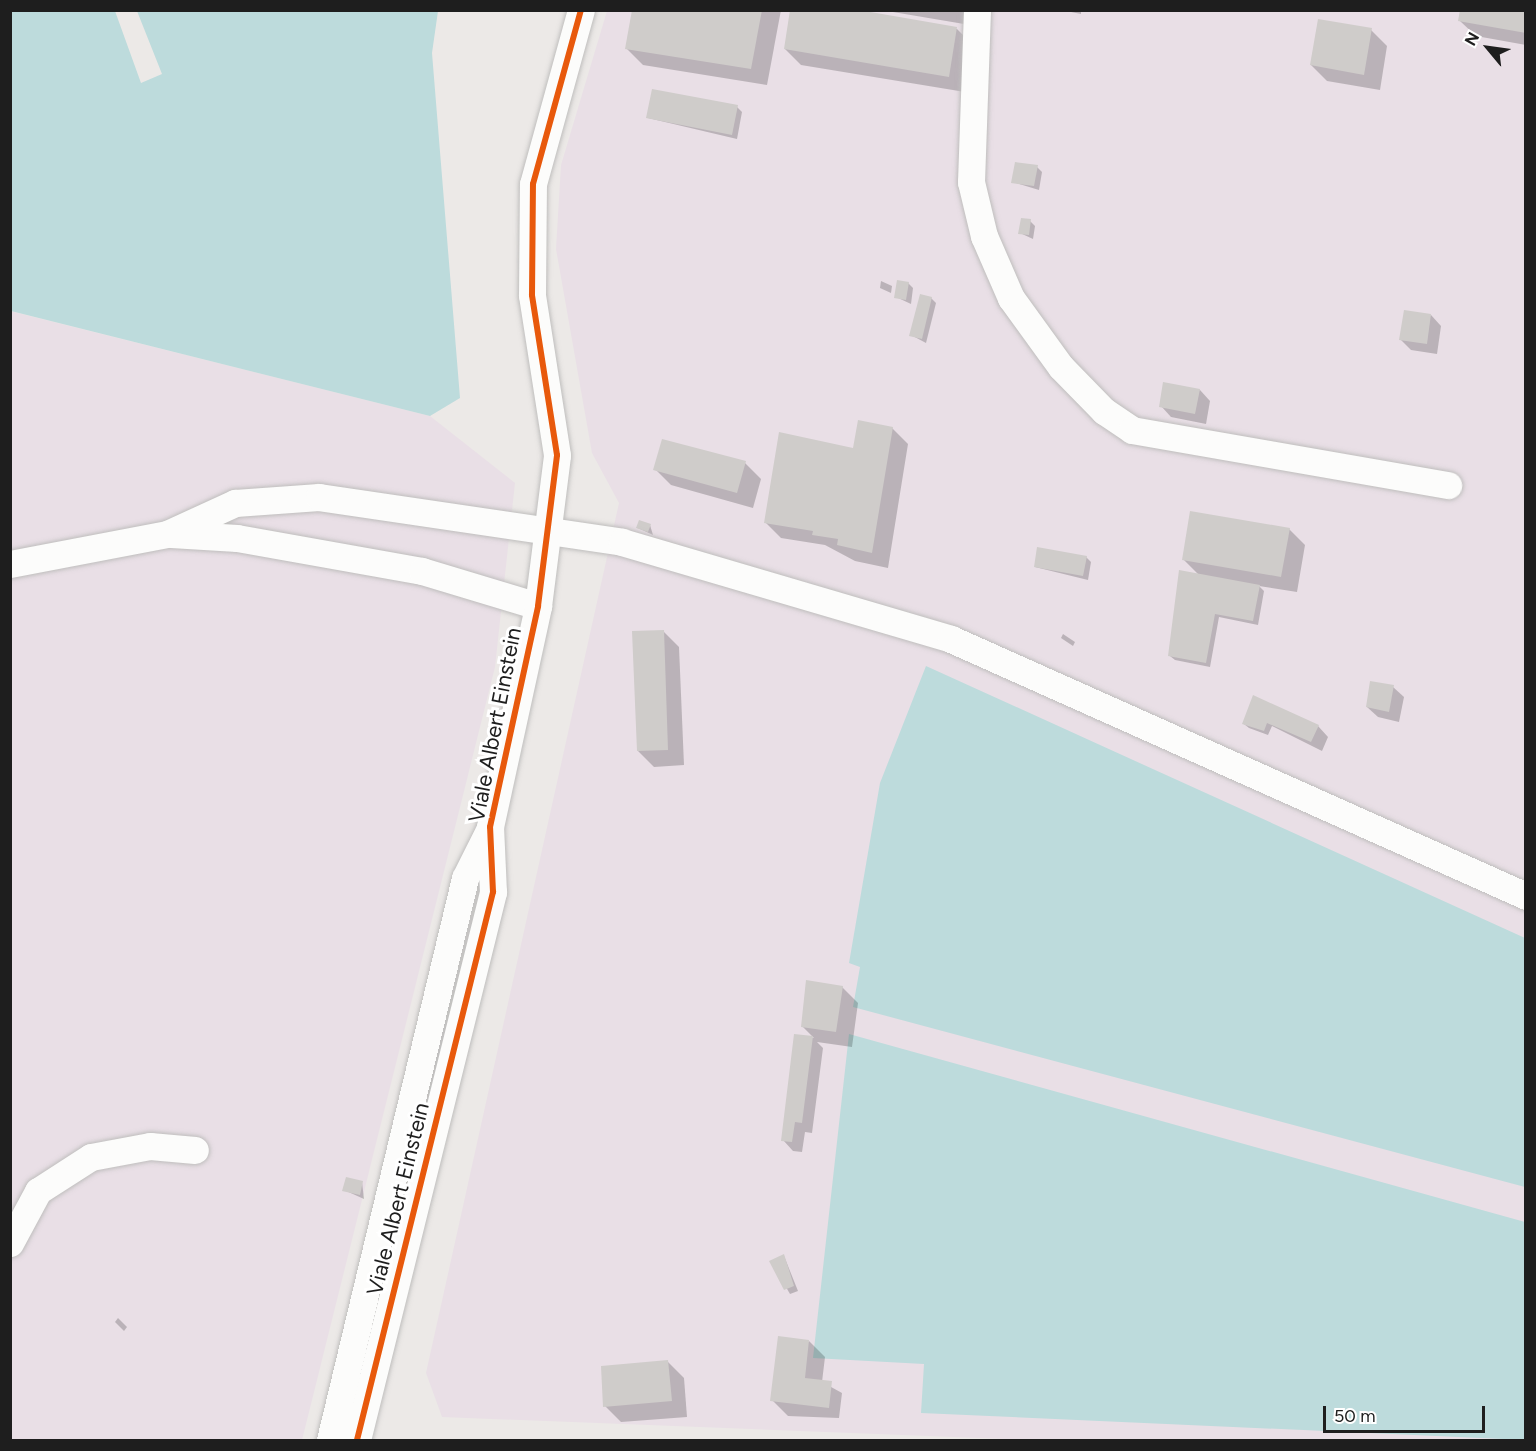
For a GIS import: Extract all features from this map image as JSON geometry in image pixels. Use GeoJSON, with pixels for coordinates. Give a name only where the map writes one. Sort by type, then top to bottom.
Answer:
{"type":"FeatureCollection","features":[{"type":"Feature","properties":{"kind":"street","name":"Viale Albert Einstein"},"geometry":{"type":"LineString","coordinates":[[330,1440],[465,878],[490,827],[538,606],[549,534],[557,455],[532,296],[530,230],[533,184],[581,10]]}},
{"type":"Feature","properties":{"kind":"street"},"geometry":{"type":"LineString","coordinates":[[977,10],[971,182],[984,236],[1011,298],[1061,368],[1104,411],[1132,430],[1448,485]]}},
{"type":"Feature","properties":{"kind":"street"},"geometry":{"type":"LineString","coordinates":[[10,564],[167,534],[235,503],[319,496],[549,534],[622,542],[951,639],[1526,896]]}},
{"type":"Feature","properties":{"kind":"street"},"geometry":{"type":"LineString","coordinates":[[167,534],[237,538],[422,571],[538,606]]}},
{"type":"Feature","properties":{"kind":"street","name":"Viale Albert Einstein"},"geometry":{"type":"LineString","coordinates":[[357,1440],[493,892],[490,827]]}},
{"type":"Feature","properties":{"kind":"street"},"geometry":{"type":"LineString","coordinates":[[10,1243],[38,1191],[91,1157],[150,1146],[195,1150]]}},
{"type":"Feature","properties":{"kind":"street"},"geometry":{"type":"LineString","coordinates":[[397,1158],[425,1166]]}},
{"type":"Feature","properties":{"kind":"street"},"geometry":{"type":"LineString","coordinates":[[379,1231],[408,1235]]}},
{"type":"Feature","properties":{"kind":"shaded area"},"geometry":{"type":"Polygon","coordinates":[[[607,11],[1525,11],[1525,1440],[1031,1440],[442,1417],[426,1373],[619,503],[592,453],[556,249],[561,165],[607,11]]]}},
{"type":"Feature","properties":{"kind":"shaded area"},"geometry":{"type":"Polygon","coordinates":[[[10,311],[430,416],[515,483],[495,667],[302,1440],[11,1440],[10,311]]]}},
{"type":"Feature","properties":{"kind":"water"},"geometry":{"type":"Polygon","coordinates":[[[10,11],[115,11],[141,83],[162,74],[137,11],[438,11],[432,53],[460,398],[430,416],[11,311],[10,11]]]}},
{"type":"Feature","properties":{"kind":"water"},"geometry":{"type":"Polygon","coordinates":[[[926,666],[1525,938],[1525,1187],[853,1007],[860,967],[849,963],[880,783],[926,666]]]}},
{"type":"Feature","properties":{"kind":"water"},"geometry":{"type":"Polygon","coordinates":[[[849,1034],[1525,1222],[1525,1440],[921,1413],[924,1364],[813,1358],[849,1034]]]}},
{"type":"Feature","properties":{"kind":"building"},"geometry":{"type":"Polygon","coordinates":[[[632,10],[762,10],[751,69],[625,49],[632,10]]]}},
{"type":"Feature","properties":{"kind":"building"},"geometry":{"type":"Polygon","coordinates":[[[790,10],[859,10],[957,27],[949,77],[784,49],[790,10]]]}},
{"type":"Feature","properties":{"kind":"building"},"geometry":{"type":"Polygon","coordinates":[[[1460,10],[1526,10],[1526,33],[1458,21],[1460,10]]]}},
{"type":"Feature","properties":{"kind":"building"},"geometry":{"type":"Polygon","coordinates":[[[1318,19],[1372,28],[1364,75],[1310,65],[1318,19]]]}},
{"type":"Feature","properties":{"kind":"building"},"geometry":{"type":"Polygon","coordinates":[[[652,89],[738,105],[732,135],[646,118],[652,89]]]}},
{"type":"Feature","properties":{"kind":"building"},"geometry":{"type":"Polygon","coordinates":[[[1015,162],[1038,165],[1034,186],[1011,183],[1015,162]]]}},
{"type":"Feature","properties":{"kind":"building"},"geometry":{"type":"Polygon","coordinates":[[[1021,218],[1031,219],[1029,235],[1018,234],[1021,218]]]}},
{"type":"Feature","properties":{"kind":"building"},"geometry":{"type":"Polygon","coordinates":[[[897,280],[909,282],[906,300],[894,298],[897,280]]]}},
{"type":"Feature","properties":{"kind":"building"},"geometry":{"type":"Polygon","coordinates":[[[920,294],[932,297],[922,339],[909,336],[920,294]]]}},
{"type":"Feature","properties":{"kind":"building"},"geometry":{"type":"Polygon","coordinates":[[[1404,310],[1431,314],[1427,344],[1399,340],[1404,310]]]}},
{"type":"Feature","properties":{"kind":"building"},"geometry":{"type":"Polygon","coordinates":[[[1163,382],[1200,389],[1195,414],[1159,407],[1163,382]]]}},
{"type":"Feature","properties":{"kind":"building"},"geometry":{"type":"Polygon","coordinates":[[[858,420],[893,427],[872,553],[837,545],[838,539],[812,535],[813,531],[764,523],[779,432],[853,448],[858,420]]]}},
{"type":"Feature","properties":{"kind":"building"},"geometry":{"type":"Polygon","coordinates":[[[662,439],[746,461],[737,493],[653,470],[662,439]]]}},
{"type":"Feature","properties":{"kind":"building"},"geometry":{"type":"Polygon","coordinates":[[[1190,511],[1290,528],[1281,577],[1182,560],[1190,511]]]}},
{"type":"Feature","properties":{"kind":"building"},"geometry":{"type":"Polygon","coordinates":[[[639,520],[651,524],[648,532],[636,528],[639,520]]]}},
{"type":"Feature","properties":{"kind":"building"},"geometry":{"type":"Polygon","coordinates":[[[1037,547],[1087,556],[1083,576],[1034,567],[1037,547]]]}},
{"type":"Feature","properties":{"kind":"building"},"geometry":{"type":"Polygon","coordinates":[[[1179,570],[1260,585],[1253,621],[1215,614],[1206,663],[1168,656],[1179,570]]]}},
{"type":"Feature","properties":{"kind":"building"},"geometry":{"type":"Polygon","coordinates":[[[664,630],[668,750],[637,751],[632,631],[664,630]]]}},
{"type":"Feature","properties":{"kind":"building"},"geometry":{"type":"Polygon","coordinates":[[[1370,681],[1394,685],[1389,712],[1366,707],[1370,681]]]}},
{"type":"Feature","properties":{"kind":"building"},"geometry":{"type":"Polygon","coordinates":[[[1253,695],[1319,725],[1311,742],[1267,723],[1264,731],[1242,724],[1253,695]]]}},
{"type":"Feature","properties":{"kind":"building"},"geometry":{"type":"Polygon","coordinates":[[[806,980],[843,986],[836,1032],[801,1027],[806,980]]]}},
{"type":"Feature","properties":{"kind":"building"},"geometry":{"type":"Polygon","coordinates":[[[794,1034],[813,1036],[802,1123],[795,1122],[792,1142],[781,1141],[794,1034]]]}},
{"type":"Feature","properties":{"kind":"building"},"geometry":{"type":"Polygon","coordinates":[[[346,1177],[363,1181],[360,1195],[342,1191],[346,1177]]]}},
{"type":"Feature","properties":{"kind":"building"},"geometry":{"type":"Polygon","coordinates":[[[784,1254],[794,1286],[784,1290],[769,1261],[784,1254]]]}},
{"type":"Feature","properties":{"kind":"building"},"geometry":{"type":"Polygon","coordinates":[[[778,1336],[809,1340],[805,1378],[832,1381],[829,1408],[770,1401],[778,1336]]]}},
{"type":"Feature","properties":{"kind":"building"},"geometry":{"type":"Polygon","coordinates":[[[668,1360],[672,1401],[603,1407],[601,1366],[668,1360]]]}},
{"type":"Feature","properties":{"kind":"cycle path"},"geometry":{"type":"LineString","coordinates":[[357,1440],[493,892],[490,827],[538,606],[557,455],[532,295],[533,184],[581,10]]}}]}
